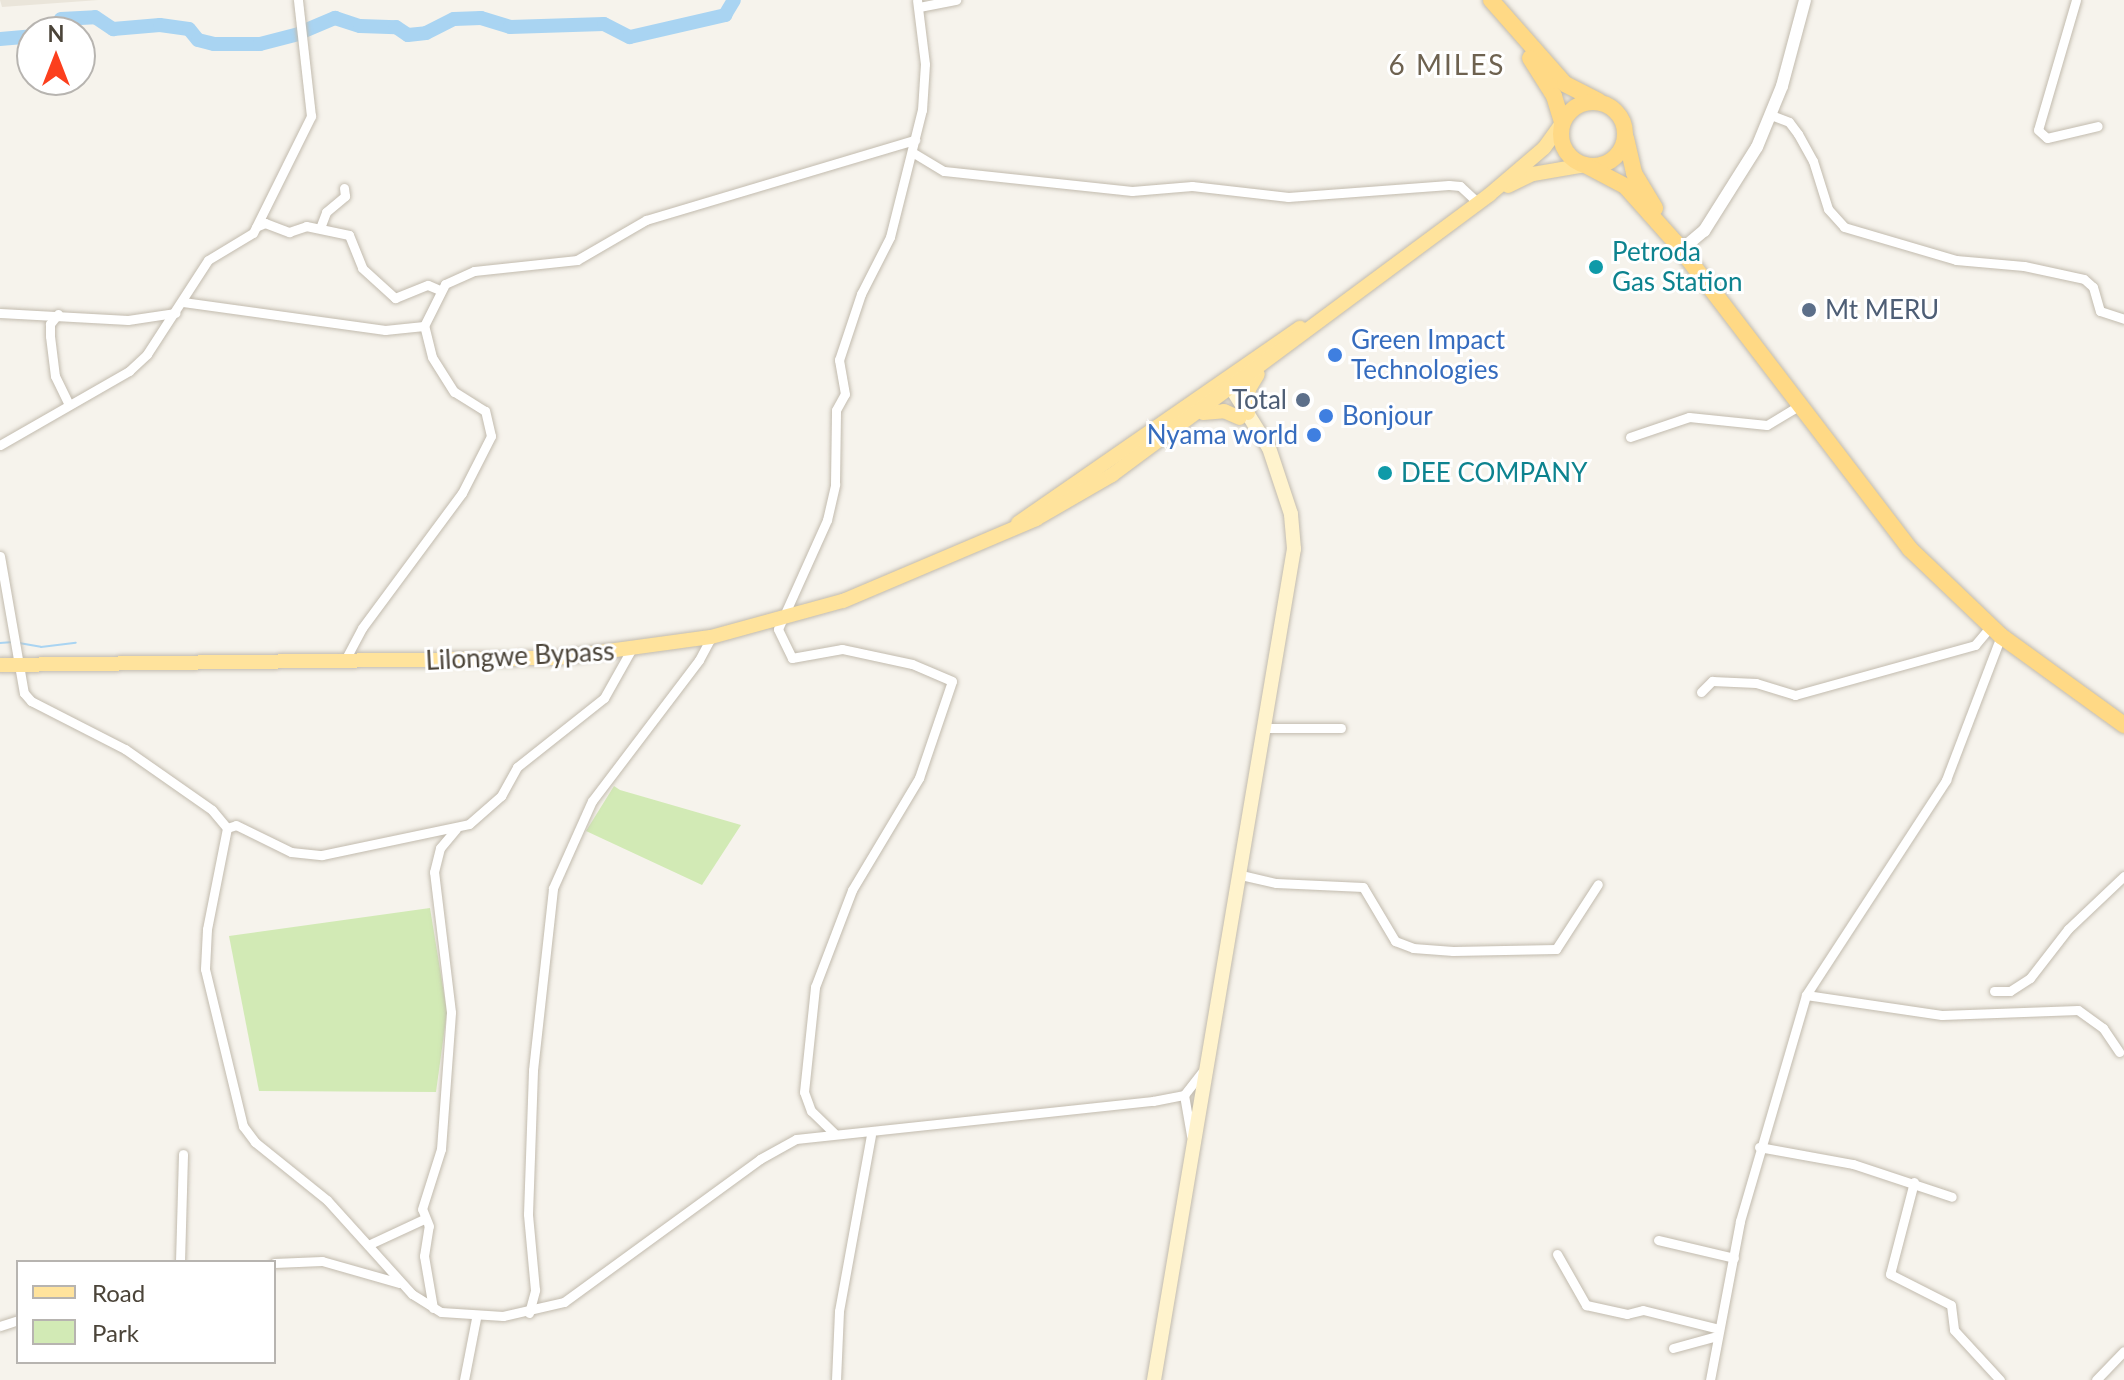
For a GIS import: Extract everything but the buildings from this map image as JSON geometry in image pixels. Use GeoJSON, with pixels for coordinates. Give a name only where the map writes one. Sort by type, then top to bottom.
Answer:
{"type":"FeatureCollection","features":[{"type":"Feature","properties":{"kind":"highway"},"geometry":{"type":"LineString","coordinates":[[1491,0],[1565,84],[1620,115],[1634,173],[1679,246]]}},
{"type":"Feature","properties":{"kind":"highway"},"geometry":{"type":"LineString","coordinates":[[1491,0],[1546,83],[1562,123],[1566,152],[1625,186],[1679,246],[1910,549],[1995,631],[2124,725]]}},
{"type":"Feature","properties":{"kind":"highway"},"geometry":{"type":"LineString","coordinates":[[1562,123],[1578,105],[1602,103]]}},
{"type":"Feature","properties":{"kind":"highway"},"geometry":{"type":"LineString","coordinates":[[1585,165],[1612,160],[1626,136]]}},
{"type":"Feature","properties":{"kind":"main road","name":"Lilongwe Bypass"},"geometry":{"type":"LineString","coordinates":[[1018,523],[1225,388],[1349,299],[1484,199],[1544,148],[1562,123]]}},
{"type":"Feature","properties":{"kind":"main road","name":"Lilongwe Bypass"},"geometry":{"type":"LineString","coordinates":[[1484,199],[1533,174],[1585,165]]}},
{"type":"Feature","properties":{"kind":"main road","name":"Lilongwe Bypass"},"geometry":{"type":"LineString","coordinates":[[0,665],[557,658],[711,637],[783,619],[902,578],[1075,498],[1198,415],[1225,388],[1273,360],[1349,299]]}},
{"type":"Feature","properties":{"kind":"main road"},"geometry":{"type":"LineString","coordinates":[[1244,416],[1249,389],[1273,360]]}},
{"type":"Feature","properties":{"kind":"main road"},"geometry":{"type":"LineString","coordinates":[[1154,1380],[1294,549],[1291,514],[1276,465],[1225,388]]}},
{"type":"Feature","properties":{"kind":"main road"},"geometry":{"type":"LineString","coordinates":[[1198,415],[1217,410],[1244,416]]}},
{"type":"Feature","properties":{"kind":"street"},"geometry":{"type":"LineString","coordinates":[[0,445],[129,371],[183,302],[208,260],[248,238],[256,227],[311,116],[298,0]]}},
{"type":"Feature","properties":{"kind":"street"},"geometry":{"type":"LineString","coordinates":[[835,1134],[811,1111],[804,1092],[815,987],[852,890],[919,778],[952,681],[912,664],[854,651],[831,649],[805,659],[792,658],[778,629],[833,497],[836,410],[845,394],[839,360],[865,285],[890,237],[915,140],[925,92],[918,4],[956,0]]}},
{"type":"Feature","properties":{"kind":"street"},"geometry":{"type":"LineString","coordinates":[[1679,246],[1704,231],[1743,172],[1771,115],[1805,0]]}},
{"type":"Feature","properties":{"kind":"street"},"geometry":{"type":"LineString","coordinates":[[2076,0],[2038,130],[2047,138],[2098,126]]}},
{"type":"Feature","properties":{"kind":"street"},"geometry":{"type":"LineString","coordinates":[[1771,115],[1789,122],[1798,134],[1813,161],[1828,209],[1844,227],[1956,260],[2024,266],[2084,279],[2103,314],[2124,319]]}},
{"type":"Feature","properties":{"kind":"street"},"geometry":{"type":"LineString","coordinates":[[344,663],[362,628],[462,493],[491,436],[485,411],[454,392],[437,370],[424,326],[440,290],[474,271],[577,260],[646,220],[915,140]]}},
{"type":"Feature","properties":{"kind":"street"},"geometry":{"type":"LineString","coordinates":[[912,152],[944,171],[1132,191],[1192,186],[1288,197],[1449,185],[1460,186],[1484,199]]}},
{"type":"Feature","properties":{"kind":"street"},"geometry":{"type":"LineString","coordinates":[[320,228],[326,212],[345,196],[344,188]]}},
{"type":"Feature","properties":{"kind":"street"},"geometry":{"type":"LineString","coordinates":[[256,227],[265,223],[289,232],[320,228],[349,235],[362,268],[395,298],[428,285],[440,290]]}},
{"type":"Feature","properties":{"kind":"street"},"geometry":{"type":"LineString","coordinates":[[183,302],[401,331],[424,326]]}},
{"type":"Feature","properties":{"kind":"street"},"geometry":{"type":"LineString","coordinates":[[0,313],[128,320],[175,313]]}},
{"type":"Feature","properties":{"kind":"street"},"geometry":{"type":"LineString","coordinates":[[58,314],[50,336],[55,376],[69,405]]}},
{"type":"Feature","properties":{"kind":"street"},"geometry":{"type":"LineString","coordinates":[[1630,437],[1689,417],[1767,425],[1799,406]]}},
{"type":"Feature","properties":{"kind":"street"},"geometry":{"type":"LineString","coordinates":[[0,556],[18,642],[24,693],[31,701],[125,749],[212,810],[227,828]]}},
{"type":"Feature","properties":{"kind":"street"},"geometry":{"type":"LineString","coordinates":[[1701,692],[1712,681],[1756,683],[1795,695],[1975,645],[1995,631]]}},
{"type":"Feature","properties":{"kind":"street"},"geometry":{"type":"LineString","coordinates":[[1710,1380],[1759,1147],[1806,995],[1946,780],[1995,631]]}},
{"type":"Feature","properties":{"kind":"street"},"geometry":{"type":"LineString","coordinates":[[529,1313],[535,1290],[528,1214],[533,1070],[553,888],[592,801],[699,660],[711,637]]}},
{"type":"Feature","properties":{"kind":"street"},"geometry":{"type":"LineString","coordinates":[[227,828],[236,825],[284,850],[322,855],[456,829],[483,814],[508,787],[517,767],[604,698],[631,650]]}},
{"type":"Feature","properties":{"kind":"street"},"geometry":{"type":"LineString","coordinates":[[1266,728],[1341,728]]}},
{"type":"Feature","properties":{"kind":"street"},"geometry":{"type":"LineString","coordinates":[[227,828],[207,929],[205,969],[237,1108],[255,1142],[308,1182],[402,1284],[433,1308],[476,1318],[529,1313],[586,1288],[780,1146],[835,1134],[871,1135],[1184,1095],[1208,1063]]}},
{"type":"Feature","properties":{"kind":"street"},"geometry":{"type":"LineString","coordinates":[[433,1308],[424,1256],[429,1226],[424,1219],[424,1194],[441,1149],[451,1012],[434,872],[440,848],[456,829]]}},
{"type":"Feature","properties":{"kind":"street"},"geometry":{"type":"LineString","coordinates":[[1241,875],[1276,883],[1363,887],[1395,941],[1413,948],[1453,951],[1556,949],[1598,884]]}},
{"type":"Feature","properties":{"kind":"street"},"geometry":{"type":"LineString","coordinates":[[1994,991],[2010,991],[2030,978],[2068,929],[2124,876]]}},
{"type":"Feature","properties":{"kind":"street"},"geometry":{"type":"LineString","coordinates":[[1806,995],[1919,1014],[2078,1010],[2103,1028],[2119,1052]]}},
{"type":"Feature","properties":{"kind":"street"},"geometry":{"type":"LineString","coordinates":[[1184,1095],[1194,1149]]}},
{"type":"Feature","properties":{"kind":"street"},"geometry":{"type":"LineString","coordinates":[[836,1380],[839,1311],[871,1135]]}},
{"type":"Feature","properties":{"kind":"street"},"geometry":{"type":"LineString","coordinates":[[1759,1147],[1853,1164],[1952,1197]]}},
{"type":"Feature","properties":{"kind":"street"},"geometry":{"type":"LineString","coordinates":[[180,1260],[183,1154]]}},
{"type":"Feature","properties":{"kind":"street"},"geometry":{"type":"LineString","coordinates":[[1914,1182],[1890,1274],[1951,1305],[1954,1330],[2000,1380]]}},
{"type":"Feature","properties":{"kind":"street"},"geometry":{"type":"LineString","coordinates":[[368,1245],[424,1219]]}},
{"type":"Feature","properties":{"kind":"street"},"geometry":{"type":"LineString","coordinates":[[1658,1240],[1734,1258]]}},
{"type":"Feature","properties":{"kind":"street"},"geometry":{"type":"LineString","coordinates":[[1557,1254],[1586,1305],[1627,1314],[1643,1310],[1718,1332]]}},
{"type":"Feature","properties":{"kind":"street"},"geometry":{"type":"LineString","coordinates":[[276,1263],[322,1261],[402,1284]]}},
{"type":"Feature","properties":{"kind":"street"},"geometry":{"type":"LineString","coordinates":[[464,1380],[476,1318]]}},
{"type":"Feature","properties":{"kind":"street"},"geometry":{"type":"LineString","coordinates":[[1673,1348],[1718,1332]]}},
{"type":"Feature","properties":{"kind":"street"},"geometry":{"type":"LineString","coordinates":[[2096,1380],[2124,1351]]}},
{"type":"Feature","properties":{"kind":"shaded area"},"geometry":{"type":"Polygon","coordinates":[[[0,0],[99,0],[2,7],[0,0]]]}},
{"type":"Feature","properties":{"kind":"green space"},"geometry":{"type":"Polygon","coordinates":[[[614,786],[741,825],[702,885],[586,831],[614,786]]]}},
{"type":"Feature","properties":{"kind":"green space"},"geometry":{"type":"Polygon","coordinates":[[[430,908],[447,1012],[436,1092],[259,1091],[229,936],[430,908]]]}},
{"type":"Feature","properties":{"kind":"waterway"},"geometry":{"type":"LineString","coordinates":[[304,31],[335,18],[360,26],[396,27],[408,35],[426,33],[454,19],[481,18],[510,27],[604,24],[630,37],[725,15],[734,0]]}},
{"type":"Feature","properties":{"kind":"waterway"},"geometry":{"type":"LineString","coordinates":[[96,18],[113,29],[160,25],[189,29],[198,40],[214,44],[260,44],[299,34]]}},
{"type":"Feature","properties":{"kind":"waterway"},"geometry":{"type":"LineString","coordinates":[[0,39],[16,38]]}},
{"type":"Feature","properties":{"kind":"waterway"},"geometry":{"type":"LineString","coordinates":[[0,643],[13,642]]}},
{"type":"Feature","properties":{"kind":"waterway"},"geometry":{"type":"LineString","coordinates":[[19,643],[41,647],[76,643]]}},
{"type":"Feature","properties":{"kind":"place","name":"Petroda Gas Station"},"geometry":{"type":"Point","coordinates":[1596,267]}},
{"type":"Feature","properties":{"kind":"place","name":"Mt MERU"},"geometry":{"type":"Point","coordinates":[1809,310]}},
{"type":"Feature","properties":{"kind":"place","name":"Green Impact Technologies"},"geometry":{"type":"Point","coordinates":[1335,355]}},
{"type":"Feature","properties":{"kind":"place","name":"Total"},"geometry":{"type":"Point","coordinates":[1303,400]}},
{"type":"Feature","properties":{"kind":"place","name":"Bonjour"},"geometry":{"type":"Point","coordinates":[1326,416]}},
{"type":"Feature","properties":{"kind":"place","name":"Nyama world"},"geometry":{"type":"Point","coordinates":[1314,435]}},
{"type":"Feature","properties":{"kind":"place","name":"DEE COMPANY"},"geometry":{"type":"Point","coordinates":[1385,473]}},
{"type":"Feature","properties":{"kind":"district","name":"6 MILES"},"geometry":{"type":"Point","coordinates":[1447,64]}}]}
